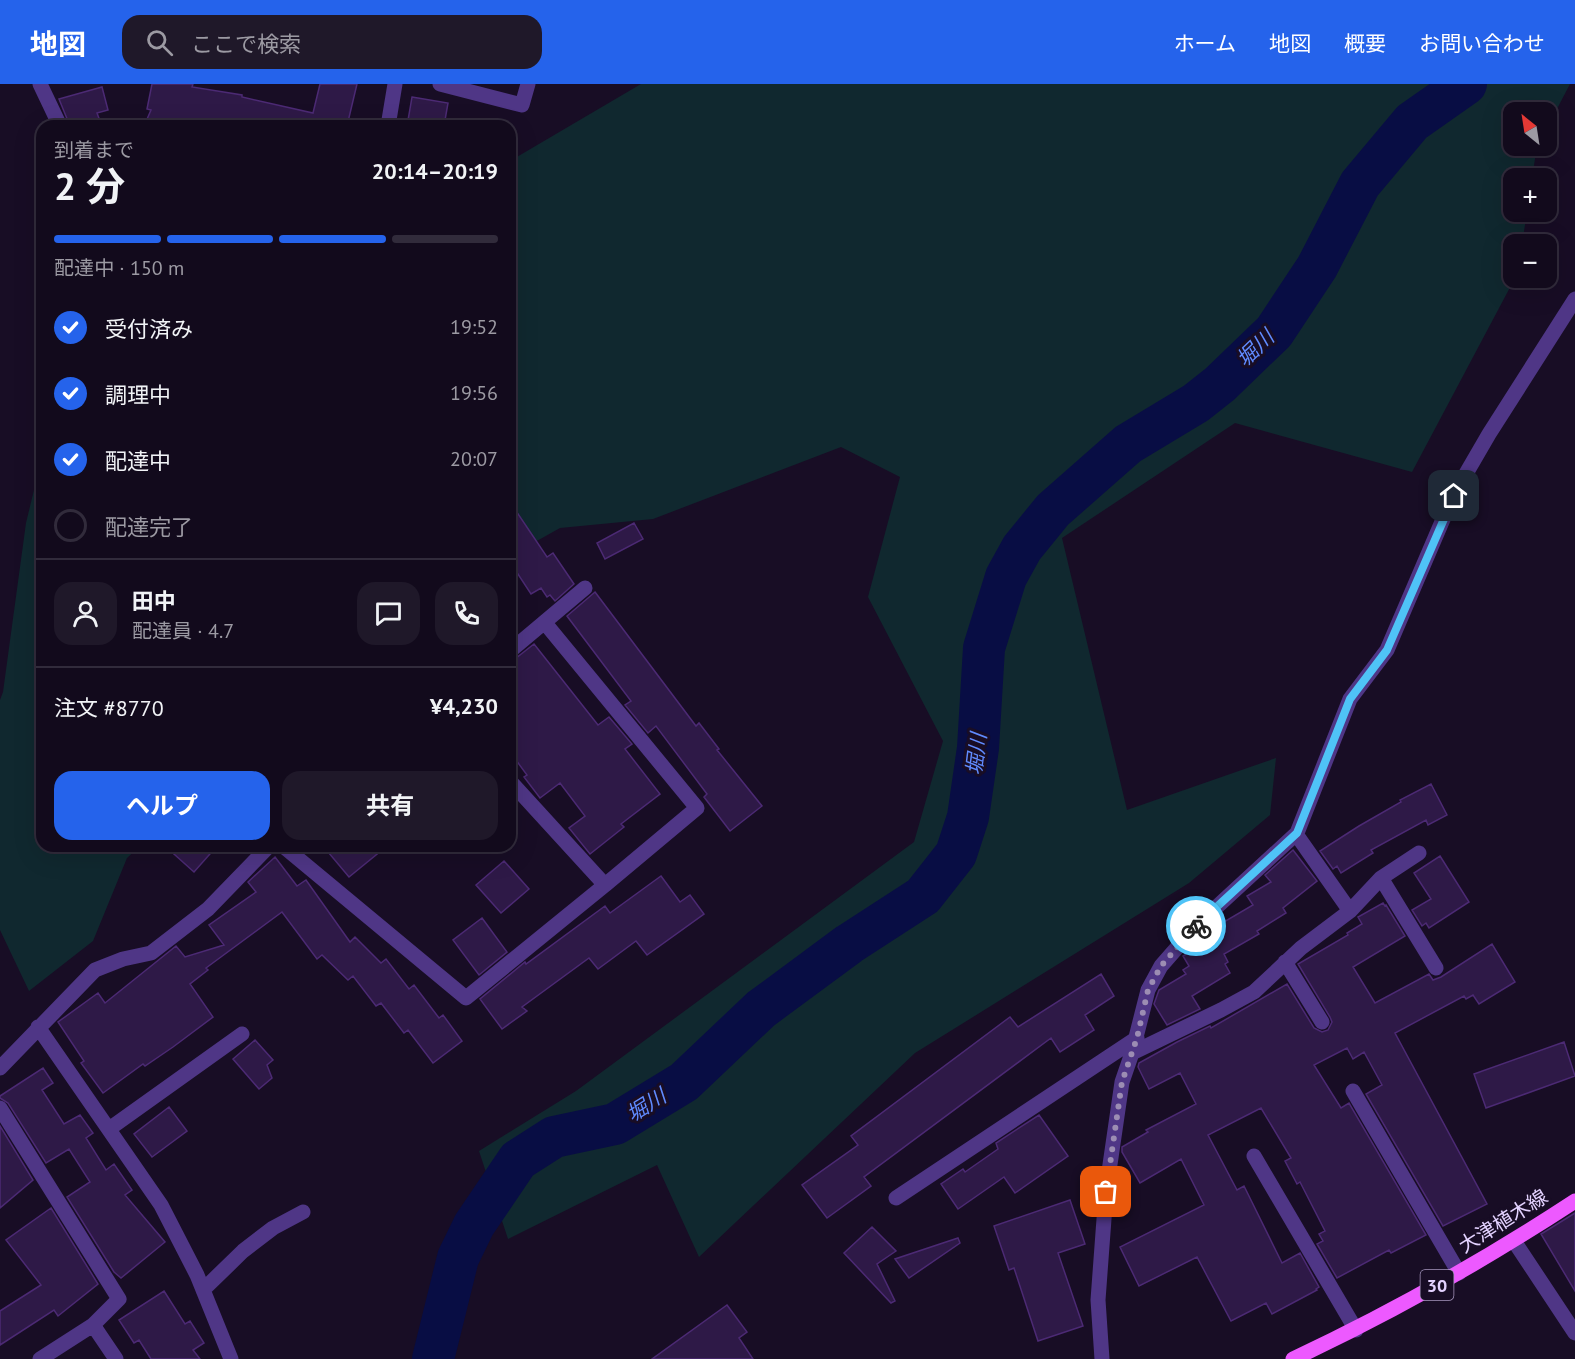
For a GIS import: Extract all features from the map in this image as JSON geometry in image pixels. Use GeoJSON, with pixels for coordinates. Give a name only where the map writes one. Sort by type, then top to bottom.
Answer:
{"type":"FeatureCollection","features":[{"type":"Feature","properties":{"kind":"main road","name":"大津植木線"},"geometry":{"type":"LineString","coordinates":[[1293,1359],[1356,1330],[1459,1273],[1514,1241],[1575,1201]]}},
{"type":"Feature","properties":{"kind":"street"},"geometry":{"type":"LineString","coordinates":[[40,84],[57,120]]}},
{"type":"Feature","properties":{"kind":"street"},"geometry":{"type":"LineString","coordinates":[[389,120],[395,84]]}},
{"type":"Feature","properties":{"kind":"street"},"geometry":{"type":"LineString","coordinates":[[440,84],[522,105],[528,84]]}},
{"type":"Feature","properties":{"kind":"street"},"geometry":{"type":"LineString","coordinates":[[1102,1359],[1098,1300],[1106,1192],[1122,1082],[1137,1038],[1148,990],[1161,966],[1196,926],[1296,834],[1350,699],[1387,650],[1454,496],[1575,299]]}},
{"type":"Feature","properties":{"kind":"street"},"geometry":{"type":"LineString","coordinates":[[516,646],[585,588]]}},
{"type":"Feature","properties":{"kind":"street"},"geometry":{"type":"LineString","coordinates":[[290,852],[466,998],[697,808],[545,623]]}},
{"type":"Feature","properties":{"kind":"street"},"geometry":{"type":"LineString","coordinates":[[516,788],[605,885]]}},
{"type":"Feature","properties":{"kind":"street"},"geometry":{"type":"LineString","coordinates":[[1296,834],[1350,911]]}},
{"type":"Feature","properties":{"kind":"street"},"geometry":{"type":"LineString","coordinates":[[0,1068],[95,970],[123,959],[152,953],[208,909],[263,852]]}},
{"type":"Feature","properties":{"kind":"street"},"geometry":{"type":"LineString","coordinates":[[1132,1053],[1254,992],[1300,948],[1350,911],[1381,878],[1419,853]]}},
{"type":"Feature","properties":{"kind":"street"},"geometry":{"type":"LineString","coordinates":[[1381,878],[1436,968]]}},
{"type":"Feature","properties":{"kind":"street"},"geometry":{"type":"LineString","coordinates":[[1285,962],[1322,1022]]}},
{"type":"Feature","properties":{"kind":"street"},"geometry":{"type":"LineString","coordinates":[[38,1027],[161,1205],[203,1290],[231,1359]]}},
{"type":"Feature","properties":{"kind":"street"},"geometry":{"type":"LineString","coordinates":[[109,1130],[242,1034]]}},
{"type":"Feature","properties":{"kind":"street"},"geometry":{"type":"LineString","coordinates":[[896,1198],[1137,1038]]}},
{"type":"Feature","properties":{"kind":"street"},"geometry":{"type":"LineString","coordinates":[[1353,1092],[1459,1273]]}},
{"type":"Feature","properties":{"kind":"street"},"geometry":{"type":"LineString","coordinates":[[0,1108],[119,1299],[93,1325],[40,1359]]}},
{"type":"Feature","properties":{"kind":"street"},"geometry":{"type":"LineString","coordinates":[[1254,1156],[1356,1330]]}},
{"type":"Feature","properties":{"kind":"street"},"geometry":{"type":"LineString","coordinates":[[203,1290],[243,1251],[273,1228],[303,1212]]}},
{"type":"Feature","properties":{"kind":"street"},"geometry":{"type":"LineString","coordinates":[[1514,1241],[1575,1333]]}},
{"type":"Feature","properties":{"kind":"street"},"geometry":{"type":"LineString","coordinates":[[93,1325],[116,1359]]}},
{"type":"Feature","properties":{"kind":"shaded area"},"geometry":{"type":"Polygon","coordinates":[[[641,84],[1570,84],[1557,109],[1557,102],[1503,102],[1503,156],[1535,156],[1534,168],[1503,168],[1503,222],[1525,222],[1524,234],[1503,234],[1503,288],[1510,288],[1412,472],[1235,423],[1062,538],[1127,810],[1276,758],[1270,815],[1189,883],[915,1053],[699,1257],[657,1165],[508,1239],[479,1151],[576,1091],[914,842],[943,741],[868,597],[900,477],[841,447],[653,519],[560,528],[516,553],[516,157],[641,84]]]}},
{"type":"Feature","properties":{"kind":"shaded area"},"geometry":{"type":"Polygon","coordinates":[[[36,482],[36,852],[134,852],[127,858],[93,941],[29,991],[0,930],[0,700],[3,692],[26,523],[36,482]]]}},
{"type":"Feature","properties":{"kind":"building"},"geometry":{"type":"Polygon","coordinates":[[[152,84],[193,84],[192,87],[242,95],[242,97],[313,113],[320,84],[357,84],[348,120],[147,120],[151,110],[147,109],[152,84]]]}},
{"type":"Feature","properties":{"kind":"building"},"geometry":{"type":"Polygon","coordinates":[[[102,87],[108,110],[97,113],[100,120],[68,120],[59,99],[102,87]]]}},
{"type":"Feature","properties":{"kind":"building"},"geometry":{"type":"Polygon","coordinates":[[[412,97],[448,103],[445,120],[408,120],[412,97]]]}},
{"type":"Feature","properties":{"kind":"building"},"geometry":{"type":"Polygon","coordinates":[[[516,511],[547,557],[553,553],[574,584],[555,601],[550,595],[547,597],[541,588],[531,594],[516,571],[516,511]]]}},
{"type":"Feature","properties":{"kind":"building"},"geometry":{"type":"Polygon","coordinates":[[[634,523],[643,539],[605,559],[597,543],[634,523]]]}},
{"type":"Feature","properties":{"kind":"building"},"geometry":{"type":"Polygon","coordinates":[[[595,592],[696,726],[699,723],[719,749],[717,750],[762,806],[730,831],[704,797],[707,794],[656,726],[648,733],[625,705],[631,701],[567,616],[595,592]]]}},
{"type":"Feature","properties":{"kind":"building"},"geometry":{"type":"Polygon","coordinates":[[[534,644],[598,725],[609,717],[632,744],[625,749],[660,794],[621,824],[624,827],[590,854],[569,828],[585,816],[560,783],[540,798],[524,777],[527,775],[516,760],[516,658],[534,644]]]}},
{"type":"Feature","properties":{"kind":"building"},"geometry":{"type":"Polygon","coordinates":[[[1431,784],[1447,815],[1428,825],[1426,820],[1371,850],[1373,853],[1341,873],[1337,866],[1333,869],[1320,851],[1401,802],[1400,800],[1431,784]]]}},
{"type":"Feature","properties":{"kind":"building"},"geometry":{"type":"Polygon","coordinates":[[[1293,850],[1317,881],[1283,908],[1286,913],[1257,931],[1259,934],[1224,954],[1228,962],[1225,964],[1230,973],[1192,996],[1200,1009],[1167,1025],[1154,1004],[1159,990],[1186,974],[1183,970],[1189,966],[1183,956],[1221,933],[1217,926],[1253,905],[1247,896],[1271,882],[1265,875],[1293,850]]]}},
{"type":"Feature","properties":{"kind":"building"},"geometry":{"type":"Polygon","coordinates":[[[172,852],[212,852],[194,872],[172,852]]]}},
{"type":"Feature","properties":{"kind":"building"},"geometry":{"type":"Polygon","coordinates":[[[328,852],[380,852],[349,877],[328,852]]]}},
{"type":"Feature","properties":{"kind":"building"},"geometry":{"type":"Polygon","coordinates":[[[1440,856],[1469,902],[1429,928],[1426,923],[1422,926],[1412,910],[1431,899],[1414,873],[1440,856]]]}},
{"type":"Feature","properties":{"kind":"building"},"geometry":{"type":"Polygon","coordinates":[[[275,857],[297,886],[306,880],[350,942],[355,937],[381,963],[386,959],[409,989],[414,985],[439,1018],[443,1015],[462,1041],[433,1063],[408,1030],[404,1033],[381,1003],[376,1006],[353,976],[348,980],[322,955],[317,959],[282,912],[206,968],[208,970],[190,984],[213,1017],[173,1047],[145,1066],[143,1064],[103,1093],[81,1063],[84,1061],[58,1022],[98,993],[105,1003],[176,946],[185,957],[224,945],[209,925],[256,892],[248,882],[275,857]]]}},
{"type":"Feature","properties":{"kind":"building"},"geometry":{"type":"Polygon","coordinates":[[[504,861],[529,889],[501,913],[476,885],[504,861]]]}},
{"type":"Feature","properties":{"kind":"building"},"geometry":{"type":"Polygon","coordinates":[[[661,876],[680,902],[690,895],[704,914],[647,955],[636,941],[598,969],[589,958],[522,1007],[527,1011],[502,1029],[480,999],[525,962],[526,964],[605,906],[610,913],[661,876]]]}},
{"type":"Feature","properties":{"kind":"building"},"geometry":{"type":"Polygon","coordinates":[[[1383,903],[1405,936],[1353,967],[1375,1003],[1429,974],[1433,980],[1441,977],[1492,944],[1515,982],[1479,1004],[1473,995],[1466,999],[1464,996],[1395,1033],[1487,1204],[1443,1226],[1366,1094],[1382,1085],[1364,1052],[1353,1059],[1347,1048],[1314,1065],[1341,1108],[1349,1103],[1426,1235],[1391,1253],[1389,1250],[1337,1278],[1317,1244],[1323,1241],[1319,1234],[1325,1231],[1300,1182],[1297,1184],[1285,1161],[1291,1158],[1261,1108],[1208,1135],[1237,1190],[1244,1186],[1282,1263],[1300,1253],[1319,1287],[1317,1290],[1272,1314],[1266,1303],[1231,1321],[1197,1257],[1139,1286],[1120,1247],[1204,1205],[1181,1159],[1140,1183],[1122,1152],[1122,1147],[1148,1132],[1146,1130],[1196,1104],[1180,1073],[1149,1089],[1138,1067],[1139,1063],[1177,1042],[1210,1026],[1211,1028],[1287,984],[1314,1028],[1322,1032],[1328,1030],[1332,1022],[1330,1017],[1298,964],[1348,935],[1347,933],[1362,924],[1358,917],[1383,903]]]}},
{"type":"Feature","properties":{"kind":"building"},"geometry":{"type":"Polygon","coordinates":[[[482,918],[507,952],[479,975],[453,940],[482,918]]]}},
{"type":"Feature","properties":{"kind":"building"},"geometry":{"type":"Polygon","coordinates":[[[1101,974],[1114,996],[1085,1015],[1094,1030],[1060,1052],[1051,1038],[864,1177],[871,1186],[827,1218],[802,1185],[858,1145],[851,1136],[1010,1017],[1018,1027],[1101,974]]]}},
{"type":"Feature","properties":{"kind":"building"},"geometry":{"type":"Polygon","coordinates":[[[255,1040],[273,1060],[267,1065],[272,1078],[259,1089],[233,1059],[255,1040]]]}},
{"type":"Feature","properties":{"kind":"building"},"geometry":{"type":"Polygon","coordinates":[[[1564,1042],[1575,1076],[1486,1108],[1474,1074],[1564,1042]]]}},
{"type":"Feature","properties":{"kind":"building"},"geometry":{"type":"Polygon","coordinates":[[[43,1068],[53,1083],[42,1090],[64,1124],[80,1115],[93,1133],[86,1138],[106,1170],[114,1164],[132,1190],[125,1195],[165,1242],[121,1278],[114,1272],[67,1197],[90,1182],[69,1149],[46,1163],[8,1103],[0,1098],[43,1068]]]}},
{"type":"Feature","properties":{"kind":"building"},"geometry":{"type":"Polygon","coordinates":[[[169,1107],[187,1131],[152,1157],[134,1134],[169,1107]]]}},
{"type":"Feature","properties":{"kind":"building"},"geometry":{"type":"Polygon","coordinates":[[[1039,1115],[1068,1156],[1015,1193],[1004,1177],[958,1209],[941,1184],[963,1169],[965,1172],[998,1149],[996,1143],[1039,1115]]]}},
{"type":"Feature","properties":{"kind":"building"},"geometry":{"type":"Polygon","coordinates":[[[0,1126],[33,1180],[0,1208],[0,1126]]]}},
{"type":"Feature","properties":{"kind":"building"},"geometry":{"type":"Polygon","coordinates":[[[1070,1200],[1085,1244],[1058,1253],[1083,1326],[1038,1341],[1014,1268],[1009,1270],[994,1226],[1070,1200]]]}},
{"type":"Feature","properties":{"kind":"building"},"geometry":{"type":"Polygon","coordinates":[[[51,1208],[98,1284],[58,1316],[54,1310],[0,1345],[0,1311],[41,1285],[6,1240],[51,1208]]]}},
{"type":"Feature","properties":{"kind":"building"},"geometry":{"type":"Polygon","coordinates":[[[1575,1213],[1575,1291],[1541,1234],[1575,1213]]]}},
{"type":"Feature","properties":{"kind":"building"},"geometry":{"type":"Polygon","coordinates":[[[872,1227],[896,1251],[877,1264],[895,1301],[891,1303],[844,1253],[872,1227]]]}},
{"type":"Feature","properties":{"kind":"building"},"geometry":{"type":"Polygon","coordinates":[[[958,1238],[960,1243],[909,1278],[895,1259],[958,1238]]]}},
{"type":"Feature","properties":{"kind":"building"},"geometry":{"type":"Polygon","coordinates":[[[164,1291],[185,1324],[190,1321],[204,1343],[193,1350],[200,1359],[151,1359],[139,1340],[134,1343],[119,1320],[164,1291]]]}},
{"type":"Feature","properties":{"kind":"building"},"geometry":{"type":"Polygon","coordinates":[[[727,1305],[747,1332],[739,1338],[753,1359],[652,1359],[727,1305]]]}},
{"type":"Feature","properties":{"kind":"waterway","name":"堀川"},"geometry":{"type":"LineString","coordinates":[[433,1359],[458,1258],[474,1225],[518,1160],[554,1137],[615,1124],[684,1082],[761,1009],[849,944],[923,896],[956,854],[968,817],[978,748],[984,648],[1006,577],[1022,548],[1053,510],[1128,444],[1196,403],[1220,384],[1274,332],[1317,267],[1360,184],[1412,122],[1466,84]]}},
{"type":"Feature","properties":{"kind":"way so far"},"geometry":{"type":"LineString","coordinates":[[1106,1192],[1122,1082],[1137,1038],[1148,990],[1161,966],[1196,926]]}},
{"type":"Feature","properties":{"kind":"route"},"geometry":{"type":"LineString","coordinates":[[1196,926],[1297,833],[1350,699],[1387,650],[1454,496]]}}]}
